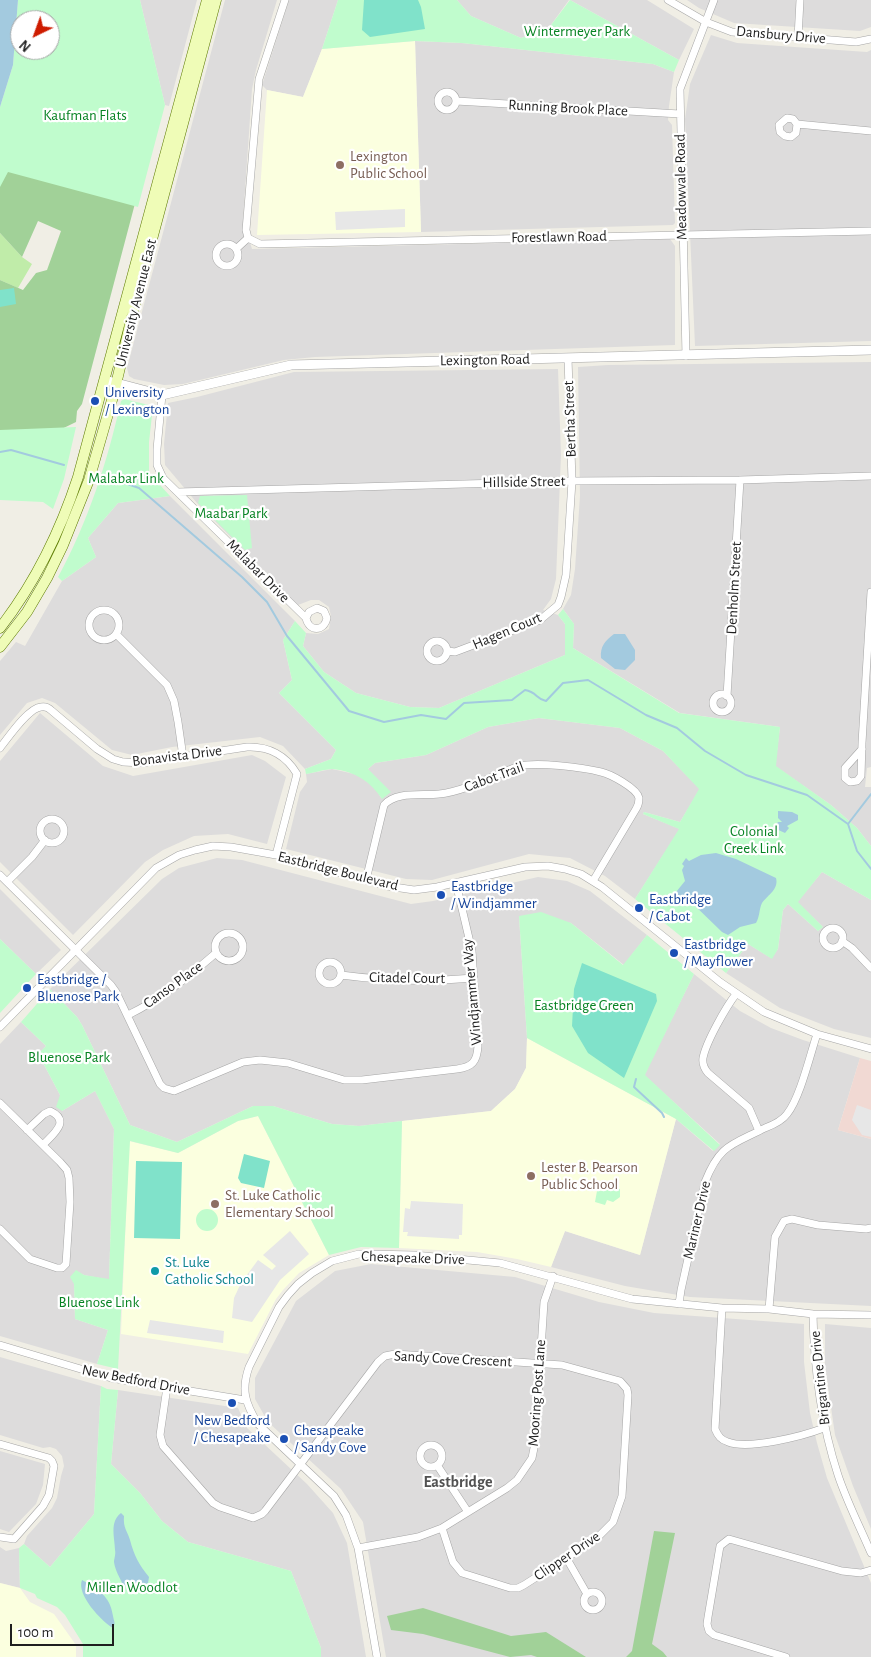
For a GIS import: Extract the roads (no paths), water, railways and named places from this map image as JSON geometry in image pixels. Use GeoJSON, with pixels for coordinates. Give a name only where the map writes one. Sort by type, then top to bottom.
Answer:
{"type":"FeatureCollection","features":[{"type":"Feature","properties":{"kind":"main road","name":"University Avenue East"},"geometry":{"type":"LineString","coordinates":[[0,628],[17,606],[37,573],[70,500],[105,380],[207,0]]}},
{"type":"Feature","properties":{"kind":"main road","name":"University Avenue East"},"geometry":{"type":"LineString","coordinates":[[0,647],[27,612],[63,545],[89,480],[116,384],[137,293],[216,0]]}},
{"type":"Feature","properties":{"kind":"street"},"geometry":{"type":"LineString","coordinates":[[236,248],[248,238],[246,230],[258,79],[285,0]]}},
{"type":"Feature","properties":{"kind":"street","name":"Dansbury Drive"},"geometry":{"type":"LineString","coordinates":[[668,0],[706,22],[732,32],[856,42],[871,39]]}},
{"type":"Feature","properties":{"kind":"street","name":"Meadowvale Road"},"geometry":{"type":"LineString","coordinates":[[686,356],[680,88],[714,0]]}},
{"type":"Feature","properties":{"kind":"street"},"geometry":{"type":"LineString","coordinates":[[798,38],[800,0]]}},
{"type":"Feature","properties":{"kind":"street","name":"Running Brook Place"},"geometry":{"type":"LineString","coordinates":[[456,101],[680,114]]}},
{"type":"Feature","properties":{"kind":"street"},"geometry":{"type":"LineString","coordinates":[[797,124],[871,131]]}},
{"type":"Feature","properties":{"kind":"street","name":"Forestlawn Road"},"geometry":{"type":"LineString","coordinates":[[248,238],[260,244],[871,231]]}},
{"type":"Feature","properties":{"kind":"street","name":"Lexington Road"},"geometry":{"type":"LineString","coordinates":[[105,380],[162,395],[291,365],[871,350]]}},
{"type":"Feature","properties":{"kind":"street","name":"Bertha Street"},"geometry":{"type":"LineString","coordinates":[[568,358],[572,481]]}},
{"type":"Feature","properties":{"kind":"street","name":"Malabar Drive"},"geometry":{"type":"LineString","coordinates":[[162,395],[156,449],[158,464],[163,478],[306,618]]}},
{"type":"Feature","properties":{"kind":"street","name":"Hillside Street"},"geometry":{"type":"LineString","coordinates":[[178,492],[572,481],[740,480],[871,476]]}},
{"type":"Feature","properties":{"kind":"street","name":"Denholm Street"},"geometry":{"type":"LineString","coordinates":[[727,696],[740,480]]}},
{"type":"Feature","properties":{"kind":"street","name":"Hagen Court"},"geometry":{"type":"LineString","coordinates":[[448,651],[456,652],[540,620],[558,605],[566,575],[572,481]]}},
{"type":"Feature","properties":{"kind":"street"},"geometry":{"type":"LineString","coordinates":[[862,749],[871,592]]}},
{"type":"Feature","properties":{"kind":"street"},"geometry":{"type":"LineString","coordinates":[[102,610],[110,611],[118,620],[116,634],[108,640],[94,637],[88,624],[92,615],[102,610]]}},
{"type":"Feature","properties":{"kind":"street"},"geometry":{"type":"LineString","coordinates":[[116,634],[167,685],[174,701],[183,757]]}},
{"type":"Feature","properties":{"kind":"street","name":"Bonavista Drive"},"geometry":{"type":"LineString","coordinates":[[0,748],[30,713],[40,707],[47,707],[113,760],[132,764],[258,747],[268,749],[293,768],[297,774],[276,855]]}},
{"type":"Feature","properties":{"kind":"street","name":"Cabot Trail"},"geometry":{"type":"LineString","coordinates":[[366,880],[384,805],[390,799],[399,796],[449,793],[526,764],[602,772],[636,792],[639,799],[636,809],[592,880]]}},
{"type":"Feature","properties":{"kind":"street"},"geometry":{"type":"LineString","coordinates":[[7,882],[32,857],[44,840]]}},
{"type":"Feature","properties":{"kind":"street","name":"Eastbridge Boulevard"},"geometry":{"type":"LineString","coordinates":[[0,1027],[156,868],[179,855],[194,850],[222,846],[276,855],[387,886],[414,890],[537,866],[565,869],[581,874],[631,909],[736,994],[764,1012],[817,1034],[871,1049]]}},
{"type":"Feature","properties":{"kind":"street"},"geometry":{"type":"LineString","coordinates":[[0,875],[75,949]]}},
{"type":"Feature","properties":{"kind":"street","name":"Windjammer Way"},"geometry":{"type":"LineString","coordinates":[[75,949],[116,992],[160,1084],[170,1091],[243,1062],[260,1060],[288,1063],[344,1080],[362,1080],[457,1069],[471,1065],[476,1061],[477,1054],[472,951],[456,883]]}},
{"type":"Feature","properties":{"kind":"street","name":"Canso Place"},"geometry":{"type":"LineString","coordinates":[[222,935],[234,935],[241,941],[242,952],[236,960],[224,960],[216,953],[216,942],[222,935]]}},
{"type":"Feature","properties":{"kind":"street"},"geometry":{"type":"LineString","coordinates":[[842,941],[852,948],[871,968]]}},
{"type":"Feature","properties":{"kind":"street","name":"Canso Place"},"geometry":{"type":"LineString","coordinates":[[128,1015],[152,1003],[216,953]]}},
{"type":"Feature","properties":{"kind":"street","name":"Citadel Court"},"geometry":{"type":"LineString","coordinates":[[341,975],[371,979],[407,980],[474,978]]}},
{"type":"Feature","properties":{"kind":"street"},"geometry":{"type":"LineString","coordinates":[[736,994],[726,1008],[706,1048],[703,1065],[708,1072],[748,1108],[760,1131]]}},
{"type":"Feature","properties":{"kind":"street","name":"Mariner Drive"},"geometry":{"type":"LineString","coordinates":[[679,1304],[680,1290],[705,1182],[711,1166],[724,1149],[734,1142],[777,1123],[787,1114],[795,1102],[817,1034]]}},
{"type":"Feature","properties":{"kind":"street"},"geometry":{"type":"LineString","coordinates":[[0,1104],[66,1170],[69,1178],[70,1202],[66,1264],[62,1268],[57,1268],[30,1258],[0,1229]]}},
{"type":"Feature","properties":{"kind":"street"},"geometry":{"type":"LineString","coordinates":[[27,1130],[44,1114],[50,1112],[56,1114],[60,1121],[60,1128],[43,1145]]}},
{"type":"Feature","properties":{"kind":"street"},"geometry":{"type":"LineString","coordinates":[[769,1309],[775,1237],[784,1221],[792,1219],[818,1225],[871,1228]]}},
{"type":"Feature","properties":{"kind":"street","name":"Chesapeake Drive"},"geometry":{"type":"LineString","coordinates":[[245,1400],[246,1376],[249,1367],[288,1294],[312,1273],[332,1261],[370,1254],[414,1255],[500,1263],[632,1299],[722,1308],[769,1309],[813,1314],[871,1315]]}},
{"type":"Feature","properties":{"kind":"street","name":"Mooring Post Lane"},"geometry":{"type":"LineString","coordinates":[[358,1548],[418,1538],[442,1528],[517,1480],[532,1458],[535,1443],[544,1302],[553,1276]]}},
{"type":"Feature","properties":{"kind":"street"},"geometry":{"type":"LineString","coordinates":[[722,1308],[715,1429],[717,1435],[726,1442],[747,1445],[813,1432],[824,1428]]}},
{"type":"Feature","properties":{"kind":"street","name":"Brigantine Drive"},"geometry":{"type":"LineString","coordinates":[[813,1314],[814,1347],[824,1428],[839,1477],[871,1553]]}},
{"type":"Feature","properties":{"kind":"street","name":"New Bedford Drive"},"geometry":{"type":"LineString","coordinates":[[0,1346],[110,1378],[245,1400]]}},
{"type":"Feature","properties":{"kind":"street","name":"Sandy Cove Crescent"},"geometry":{"type":"LineString","coordinates":[[300,1464],[378,1362],[385,1356],[395,1354],[539,1363]]}},
{"type":"Feature","properties":{"kind":"street","name":"Clipper Drive"},"geometry":{"type":"LineString","coordinates":[[442,1528],[453,1562],[458,1570],[510,1588],[518,1588],[596,1540],[613,1522],[620,1505],[627,1389],[620,1381],[576,1368],[539,1363]]}},
{"type":"Feature","properties":{"kind":"street"},"geometry":{"type":"LineString","coordinates":[[167,1387],[160,1429],[161,1440],[168,1451],[211,1500],[220,1507],[253,1518],[262,1514],[300,1464]]}},
{"type":"Feature","properties":{"kind":"street"},"geometry":{"type":"LineString","coordinates":[[245,1400],[258,1424],[334,1496],[346,1515],[358,1548],[378,1657]]}},
{"type":"Feature","properties":{"kind":"street"},"geometry":{"type":"LineString","coordinates":[[0,1444],[49,1458],[54,1466],[49,1495],[43,1506],[14,1539],[0,1537]]}},
{"type":"Feature","properties":{"kind":"street"},"geometry":{"type":"LineString","coordinates":[[437,1465],[468,1512]]}},
{"type":"Feature","properties":{"kind":"street"},"geometry":{"type":"LineString","coordinates":[[786,1657],[720,1638],[709,1631],[707,1624],[709,1608],[720,1546],[729,1539],[842,1571],[861,1573],[871,1570]]}},
{"type":"Feature","properties":{"kind":"street"},"geometry":{"type":"LineString","coordinates":[[567,1559],[587,1594]]}},
{"type":"Feature","properties":{"kind":"water"},"geometry":{"type":"Polygon","coordinates":[[[0,0],[18,0],[17,10],[10,10],[10,60],[13,60],[13,65],[0,107],[0,0]]]}},
{"type":"Feature","properties":{"kind":"water"},"geometry":{"type":"Polygon","coordinates":[[[614,634],[625,634],[635,650],[635,660],[625,670],[615,669],[601,658],[601,650],[604,644],[614,634]]]}},
{"type":"Feature","properties":{"kind":"water"},"geometry":{"type":"Polygon","coordinates":[[[778,811],[792,812],[798,815],[798,820],[787,826],[789,828],[785,833],[774,828],[778,822],[782,822],[778,818],[778,811]]]}},
{"type":"Feature","properties":{"kind":"water"},"geometry":{"type":"Polygon","coordinates":[[[716,853],[736,859],[776,878],[777,882],[772,892],[762,903],[756,923],[740,927],[728,935],[722,932],[689,900],[682,905],[672,897],[685,881],[682,870],[684,866],[682,864],[686,858],[689,861],[701,855],[716,853]]]}},
{"type":"Feature","properties":{"kind":"water"},"geometry":{"type":"Polygon","coordinates":[[[121,1513],[124,1516],[125,1526],[135,1555],[149,1577],[148,1583],[135,1587],[123,1585],[114,1562],[114,1525],[121,1513]]]}},
{"type":"Feature","properties":{"kind":"water"},"geometry":{"type":"Polygon","coordinates":[[[82,1580],[106,1598],[112,1609],[113,1628],[102,1620],[91,1607],[81,1586],[82,1580]]]}},
{"type":"Feature","properties":{"kind":"waterway"},"geometry":{"type":"LineString","coordinates":[[0,452],[11,450],[64,465]]}},
{"type":"Feature","properties":{"kind":"waterway"},"geometry":{"type":"LineString","coordinates":[[110,478],[139,488],[242,577],[267,602],[287,636],[349,711],[384,722],[421,715],[446,719],[464,703],[512,700],[525,690],[546,701],[563,683],[588,680],[646,715],[677,728],[705,751],[746,775],[807,795],[848,824],[857,851],[871,869]]}},
{"type":"Feature","properties":{"kind":"waterway"},"geometry":{"type":"LineString","coordinates":[[848,824],[871,794]]}},
{"type":"Feature","properties":{"kind":"waterway"},"geometry":{"type":"LineString","coordinates":[[636,1079],[634,1087],[664,1117]]}},
{"type":"Feature","properties":{"kind":"place","name":"Lexington Public School"},"geometry":{"type":"Point","coordinates":[340,165]}},
{"type":"Feature","properties":{"kind":"place","name":"University / Lexington"},"geometry":{"type":"Point","coordinates":[95,401]}},
{"type":"Feature","properties":{"kind":"place","name":"Eastbridge / Windjammer"},"geometry":{"type":"Point","coordinates":[441,895]}},
{"type":"Feature","properties":{"kind":"place","name":"Eastbridge / Cabot"},"geometry":{"type":"Point","coordinates":[639,908]}},
{"type":"Feature","properties":{"kind":"place","name":"Eastbridge / Mayflower"},"geometry":{"type":"Point","coordinates":[674,953]}},
{"type":"Feature","properties":{"kind":"place","name":"Eastbridge / Bluenose Park"},"geometry":{"type":"Point","coordinates":[27,988]}},
{"type":"Feature","properties":{"kind":"place","name":"Lester B. Pearson Public School"},"geometry":{"type":"Point","coordinates":[531,1176]}},
{"type":"Feature","properties":{"kind":"place","name":"St. Luke Catholic Elementary School"},"geometry":{"type":"Point","coordinates":[215,1204]}},
{"type":"Feature","properties":{"kind":"place","name":"St. Luke Catholic School"},"geometry":{"type":"Point","coordinates":[155,1271]}},
{"type":"Feature","properties":{"kind":"place","name":"New Bedford / Chesapeake"},"geometry":{"type":"Point","coordinates":[232,1403]}},
{"type":"Feature","properties":{"kind":"place","name":"Chesapeake / Sandy Cove"},"geometry":{"type":"Point","coordinates":[284,1439]}},
{"type":"Feature","properties":{"kind":"district","name":"Eastbridge"},"geometry":{"type":"Point","coordinates":[458,1482]}},
{"type":"Feature","properties":{"kind":"park label","name":"Wintermeyer Park"},"geometry":{"type":"Point","coordinates":[577,31]}},
{"type":"Feature","properties":{"kind":"park label","name":"Kaufman Flats"},"geometry":{"type":"Point","coordinates":[85,115]}},
{"type":"Feature","properties":{"kind":"park label","name":"Malabar Link"},"geometry":{"type":"Point","coordinates":[126,478]}},
{"type":"Feature","properties":{"kind":"park label","name":"Maabar Park"},"geometry":{"type":"Point","coordinates":[231,513]}},
{"type":"Feature","properties":{"kind":"park label","name":"Colonial Creek Link"},"geometry":{"type":"Point","coordinates":[754,840]}},
{"type":"Feature","properties":{"kind":"park label","name":"Eastbridge Green"},"geometry":{"type":"Point","coordinates":[584,1005]}},
{"type":"Feature","properties":{"kind":"park label","name":"Bluenose Park"},"geometry":{"type":"Point","coordinates":[69,1057]}},
{"type":"Feature","properties":{"kind":"park label","name":"Bluenose Link"},"geometry":{"type":"Point","coordinates":[99,1302]}},
{"type":"Feature","properties":{"kind":"park label","name":"Millen Woodlot"},"geometry":{"type":"Point","coordinates":[132,1587]}}]}
